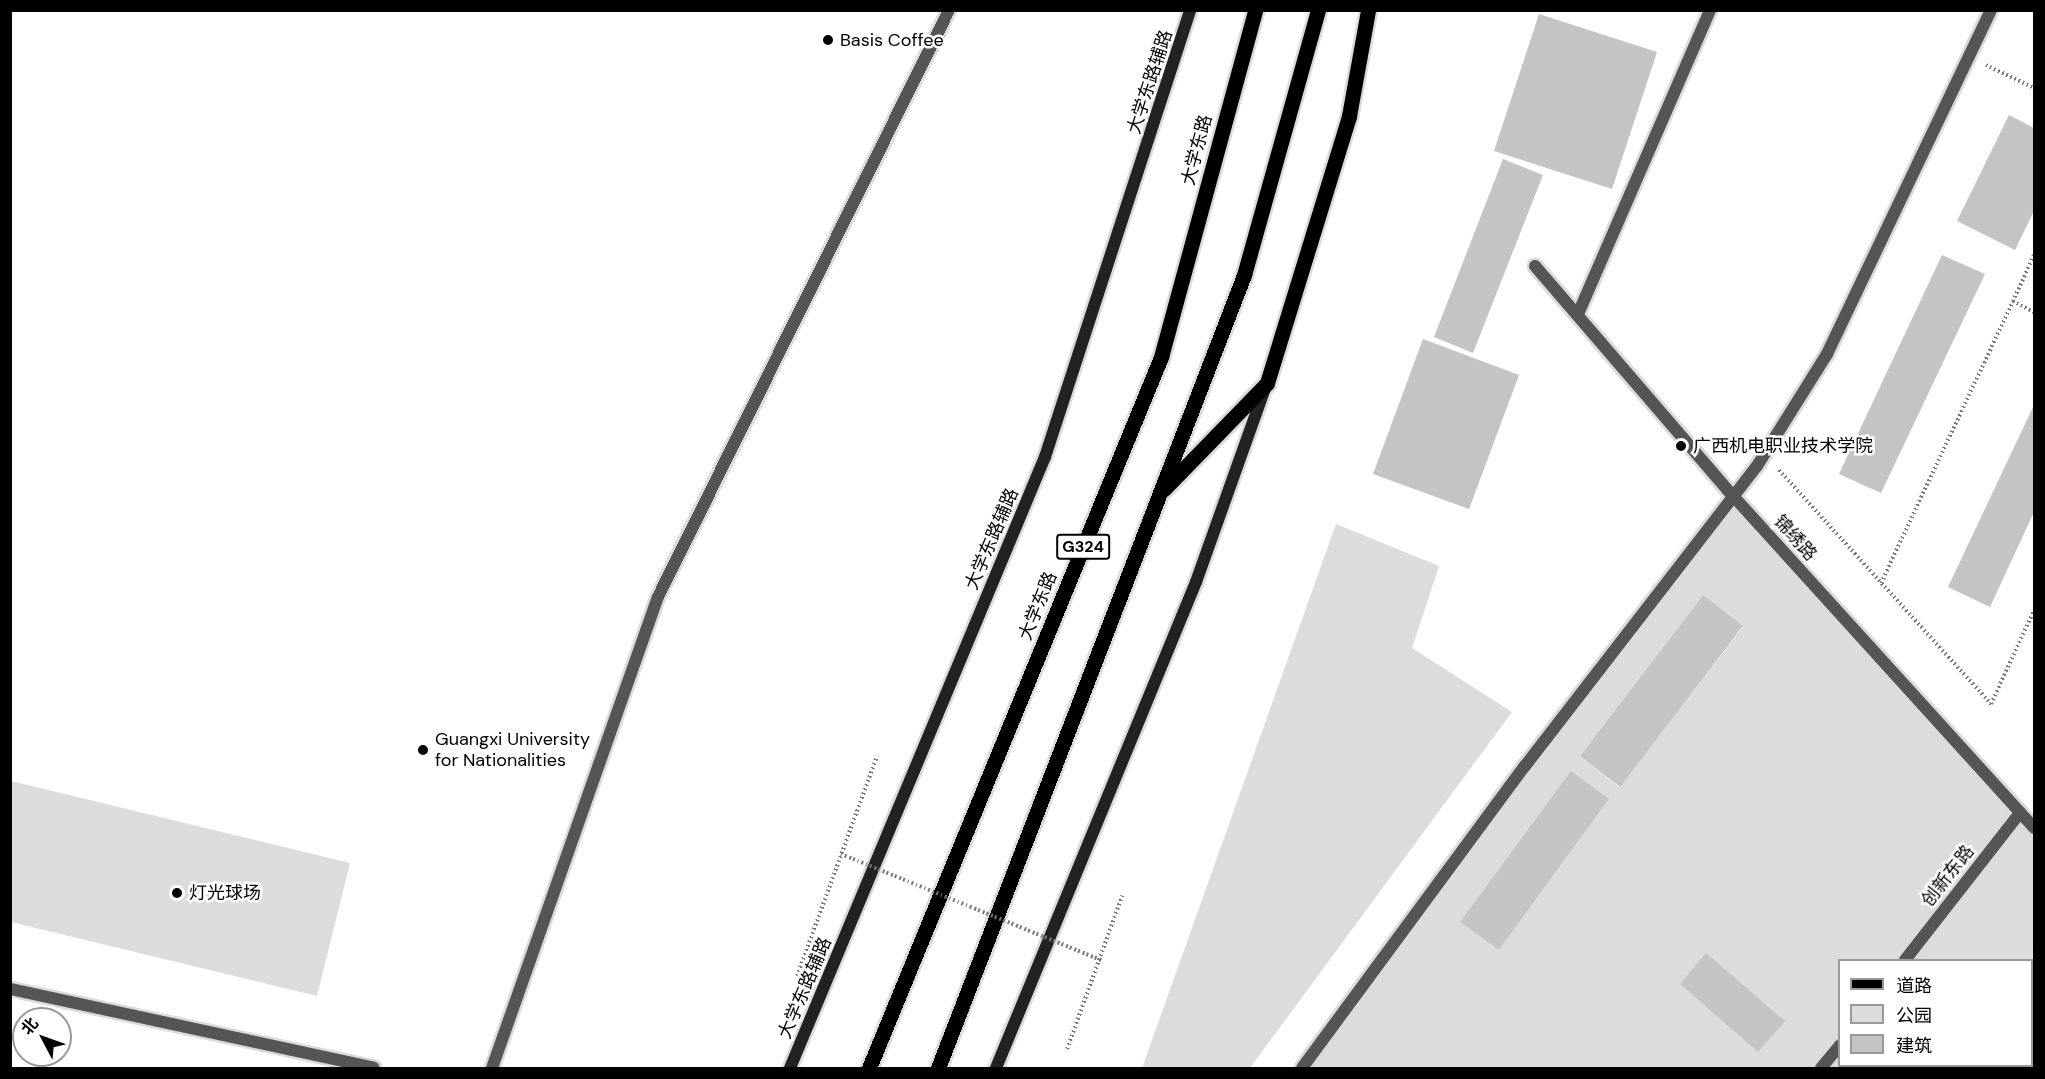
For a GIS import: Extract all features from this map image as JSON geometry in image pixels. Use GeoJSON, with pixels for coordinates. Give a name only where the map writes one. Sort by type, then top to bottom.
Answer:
{"type":"FeatureCollection","features":[{"type":"Feature","properties":{"kind":"main road","name":"大学东路"},"geometry":{"type":"LineString","coordinates":[[869,1068],[1161,357],[1255,10]]}},
{"type":"Feature","properties":{"kind":"main road","name":"G324"},"geometry":{"type":"LineString","coordinates":[[938,1068],[1244,275],[1318,10]]}},
{"type":"Feature","properties":{"kind":"main road"},"geometry":{"type":"LineString","coordinates":[[1159,493],[1267,383],[1349,116],[1368,10]]}},
{"type":"Feature","properties":{"kind":"street","name":"大学东路辅路"},"geometry":{"type":"LineString","coordinates":[[790,1068],[1045,457],[1190,10]]}},
{"type":"Feature","properties":{"kind":"street"},"geometry":{"type":"LineString","coordinates":[[996,1068],[1196,582],[1267,383]]}},
{"type":"Feature","properties":{"kind":"lane"},"geometry":{"type":"LineString","coordinates":[[492,1068],[658,597],[949,10]]}},
{"type":"Feature","properties":{"kind":"lane"},"geometry":{"type":"LineString","coordinates":[[1578,314],[1710,10]]}},
{"type":"Feature","properties":{"kind":"lane"},"geometry":{"type":"LineString","coordinates":[[1302,1068],[1525,766],[1765,454],[1827,354],[1991,10]]}},
{"type":"Feature","properties":{"kind":"lane","name":"锦绣路"},"geometry":{"type":"LineString","coordinates":[[1535,266],[1734,497],[2034,828]]}},
{"type":"Feature","properties":{"kind":"lane","name":"创新东路"},"geometry":{"type":"LineString","coordinates":[[1906,959],[2020,813]]}},
{"type":"Feature","properties":{"kind":"lane"},"geometry":{"type":"LineString","coordinates":[[10,989],[374,1068]]}},
{"type":"Feature","properties":{"kind":"lane"},"geometry":{"type":"LineString","coordinates":[[1821,1068],[1838,1046]]}},
{"type":"Feature","properties":{"kind":"path"},"geometry":{"type":"LineString","coordinates":[[1969,57],[2034,88]]}},
{"type":"Feature","properties":{"kind":"path"},"geometry":{"type":"LineString","coordinates":[[1881,583],[2034,255]]}},
{"type":"Feature","properties":{"kind":"path"},"geometry":{"type":"LineString","coordinates":[[2013,301],[2034,312]]}},
{"type":"Feature","properties":{"kind":"path"},"geometry":{"type":"LineString","coordinates":[[1765,454],[1991,704],[2034,610]]}},
{"type":"Feature","properties":{"kind":"path"},"geometry":{"type":"LineString","coordinates":[[797,976],[877,756]]}},
{"type":"Feature","properties":{"kind":"path"},"geometry":{"type":"LineString","coordinates":[[841,854],[1101,960]]}},
{"type":"Feature","properties":{"kind":"path"},"geometry":{"type":"LineString","coordinates":[[1067,1049],[1101,960],[1122,896]]}},
{"type":"Feature","properties":{"kind":"green space"},"geometry":{"type":"Polygon","coordinates":[[[1734,497],[2034,828],[2033,959],[1838,959],[1838,1067],[2025,1068],[1302,1068],[1734,497]],[[1703,595],[1580,756],[1619,787],[1743,627],[1703,595]],[[1609,799],[1461,922],[1499,950],[1609,799]],[[1707,954],[1680,984],[1758,1051],[1707,954]]]}},
{"type":"Feature","properties":{"kind":"green space"},"geometry":{"type":"Polygon","coordinates":[[[1336,524],[1439,566],[1412,648],[1512,712],[1250,1068],[1142,1068],[1336,524]]]}},
{"type":"Feature","properties":{"kind":"green space","name":"灯光球场"},"geometry":{"type":"Polygon","coordinates":[[[11,781],[350,863],[317,996],[11,922],[11,781]]]}},
{"type":"Feature","properties":{"kind":"building"},"geometry":{"type":"Polygon","coordinates":[[[1539,14],[1657,52],[1612,189],[1494,151],[1539,14]]]}},
{"type":"Feature","properties":{"kind":"building"},"geometry":{"type":"Polygon","coordinates":[[[2009,115],[2034,128],[2034,211],[2015,250],[1957,221],[2009,115]]]}},
{"type":"Feature","properties":{"kind":"building"},"geometry":{"type":"Polygon","coordinates":[[[1503,159],[1543,175],[1473,353],[1434,337],[1503,159]]]}},
{"type":"Feature","properties":{"kind":"building"},"geometry":{"type":"Polygon","coordinates":[[[1942,255],[1985,274],[1881,493],[1839,474],[1942,255]]]}},
{"type":"Feature","properties":{"kind":"building"},"geometry":{"type":"Polygon","coordinates":[[[1423,339],[1519,375],[1469,509],[1373,474],[1423,339]]]}},
{"type":"Feature","properties":{"kind":"building"},"geometry":{"type":"Polygon","coordinates":[[[2034,405],[2034,512],[1990,607],[1948,587],[2034,405]]]}},
{"type":"Feature","properties":{"kind":"building"},"geometry":{"type":"Polygon","coordinates":[[[1703,595],[1743,626],[1620,787],[1580,756],[1703,595]]]}},
{"type":"Feature","properties":{"kind":"building"},"geometry":{"type":"Polygon","coordinates":[[[1571,771],[1609,799],[1499,950],[1460,922],[1571,771]]]}},
{"type":"Feature","properties":{"kind":"building"},"geometry":{"type":"Polygon","coordinates":[[[1706,953],[1785,1021],[1758,1052],[1680,984],[1706,953]]]}},
{"type":"Feature","properties":{"kind":"place","name":"Basis Coffee"},"geometry":{"type":"Point","coordinates":[828,40]}},
{"type":"Feature","properties":{"kind":"place","name":"广西机电职业技术学院"},"geometry":{"type":"Point","coordinates":[1681,446]}},
{"type":"Feature","properties":{"kind":"place","name":"Guangxi University for Nationalities"},"geometry":{"type":"Point","coordinates":[423,750]}},
{"type":"Feature","properties":{"kind":"place","name":"灯光球场"},"geometry":{"type":"Point","coordinates":[177,893]}}]}
